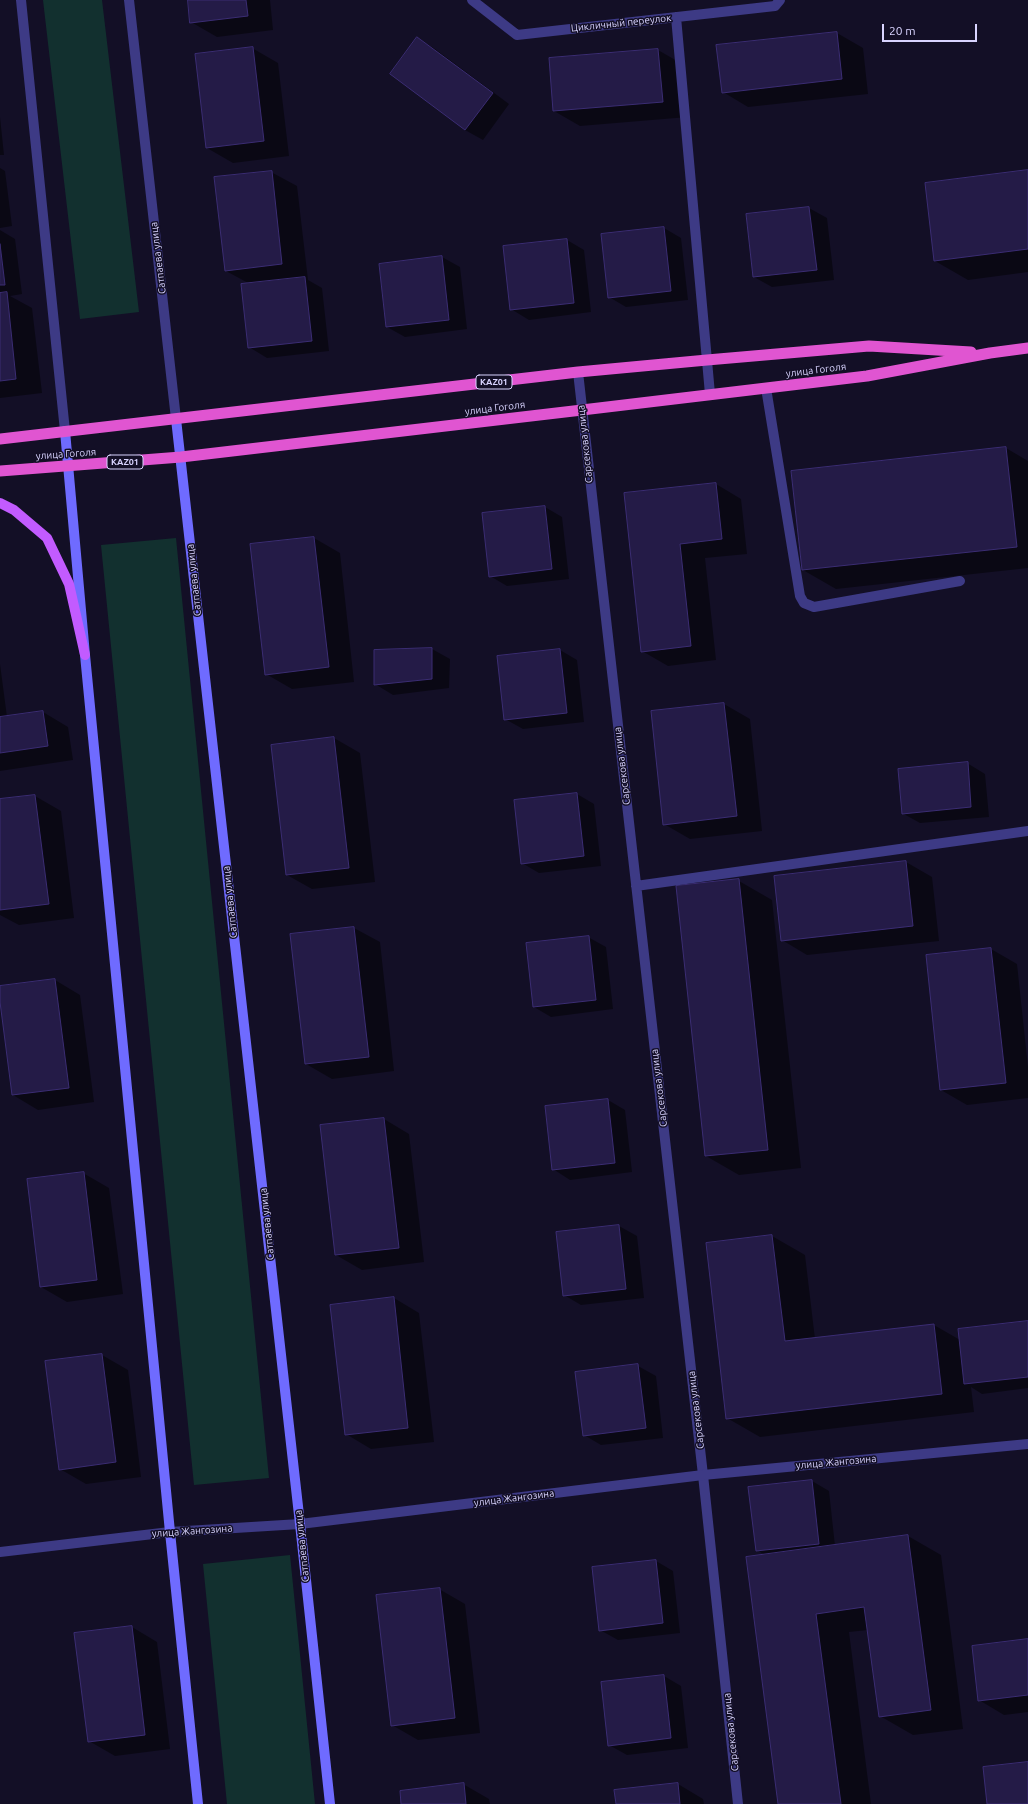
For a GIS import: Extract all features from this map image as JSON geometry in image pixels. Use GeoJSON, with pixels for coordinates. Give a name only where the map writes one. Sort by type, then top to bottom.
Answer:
{"type":"FeatureCollection","features":[{"type":"Feature","properties":{"kind":"highway","name":"улица Гоголя"},"geometry":{"type":"LineString","coordinates":[[0,439],[578,372],[707,360],[869,346],[990,353]]}},
{"type":"Feature","properties":{"kind":"highway","name":"улица Гоголя"},"geometry":{"type":"LineString","coordinates":[[0,471],[181,457],[867,376],[990,353],[1028,348]]}},
{"type":"Feature","properties":{"kind":"main road","name":"Сатпаева улица"},"geometry":{"type":"LineString","coordinates":[[176,419],[330,1804]]}},
{"type":"Feature","properties":{"kind":"main road"},"geometry":{"type":"LineString","coordinates":[[65,431],[70,466],[85,655],[170,1532],[198,1804]]}},
{"type":"Feature","properties":{"kind":"main road"},"geometry":{"type":"LineString","coordinates":[[0,503],[14,510],[47,538],[69,584],[85,655]]}},
{"type":"Feature","properties":{"kind":"street"},"geometry":{"type":"LineString","coordinates":[[21,0],[65,431]]}},
{"type":"Feature","properties":{"kind":"street","name":"Сатпаева улица"},"geometry":{"type":"LineString","coordinates":[[129,0],[176,419]]}},
{"type":"Feature","properties":{"kind":"street","name":"Цикличный переулок"},"geometry":{"type":"LineString","coordinates":[[472,0],[516,34],[775,6],[780,0]]}},
{"type":"Feature","properties":{"kind":"street"},"geometry":{"type":"LineString","coordinates":[[676,17],[710,394]]}},
{"type":"Feature","properties":{"kind":"street","name":"Сарсекова улица"},"geometry":{"type":"LineString","coordinates":[[578,372],[703,1475],[738,1804]]}},
{"type":"Feature","properties":{"kind":"street"},"geometry":{"type":"LineString","coordinates":[[766,388],[800,596],[804,603],[814,607],[960,581]]}},
{"type":"Feature","properties":{"kind":"street"},"geometry":{"type":"LineString","coordinates":[[636,886],[1028,831]]}},
{"type":"Feature","properties":{"kind":"street","name":"улица Жангозина"},"geometry":{"type":"LineString","coordinates":[[0,1552],[170,1532],[300,1524],[703,1475],[1028,1444]]}},
{"type":"Feature","properties":{"kind":"green space"},"geometry":{"type":"Polygon","coordinates":[[[43,0],[102,0],[139,312],[80,319],[43,0]]]}},
{"type":"Feature","properties":{"kind":"green space"},"geometry":{"type":"Polygon","coordinates":[[[176,538],[269,1478],[194,1485],[101,545],[176,538]]]}},
{"type":"Feature","properties":{"kind":"green space"},"geometry":{"type":"Polygon","coordinates":[[[290,1555],[315,1804],[227,1804],[203,1564],[290,1555]]]}},
{"type":"Feature","properties":{"kind":"building"},"geometry":{"type":"Polygon","coordinates":[[[188,0],[246,0],[248,16],[190,23],[188,0]]]}},
{"type":"Feature","properties":{"kind":"building"},"geometry":{"type":"Polygon","coordinates":[[[837,32],[842,79],[722,93],[716,45],[837,32]]]}},
{"type":"Feature","properties":{"kind":"building"},"geometry":{"type":"Polygon","coordinates":[[[417,37],[493,93],[465,130],[390,74],[417,37]]]}},
{"type":"Feature","properties":{"kind":"building"},"geometry":{"type":"Polygon","coordinates":[[[253,47],[264,141],[206,148],[195,54],[253,47]]]}},
{"type":"Feature","properties":{"kind":"building"},"geometry":{"type":"Polygon","coordinates":[[[658,49],[663,102],[553,111],[549,58],[658,49]]]}},
{"type":"Feature","properties":{"kind":"building"},"geometry":{"type":"Polygon","coordinates":[[[1028,170],[1028,249],[934,261],[925,183],[1028,170]]]}},
{"type":"Feature","properties":{"kind":"building"},"geometry":{"type":"Polygon","coordinates":[[[272,171],[282,264],[225,271],[214,177],[272,171]]]}},
{"type":"Feature","properties":{"kind":"building"},"geometry":{"type":"Polygon","coordinates":[[[809,207],[817,270],[753,277],[746,214],[809,207]]]}},
{"type":"Feature","properties":{"kind":"building"},"geometry":{"type":"Polygon","coordinates":[[[664,227],[671,291],[608,298],[601,234],[664,227]]]}},
{"type":"Feature","properties":{"kind":"building"},"geometry":{"type":"Polygon","coordinates":[[[567,239],[574,303],[510,310],[503,246],[567,239]]]}},
{"type":"Feature","properties":{"kind":"building"},"geometry":{"type":"Polygon","coordinates":[[[0,244],[5,285],[0,285],[0,244]]]}},
{"type":"Feature","properties":{"kind":"building"},"geometry":{"type":"Polygon","coordinates":[[[442,256],[449,320],[386,327],[379,264],[442,256]]]}},
{"type":"Feature","properties":{"kind":"building"},"geometry":{"type":"Polygon","coordinates":[[[305,277],[312,341],[248,348],[241,284],[305,277]]]}},
{"type":"Feature","properties":{"kind":"building"},"geometry":{"type":"Polygon","coordinates":[[[7,292],[16,379],[0,381],[0,293],[7,292]]]}},
{"type":"Feature","properties":{"kind":"building"},"geometry":{"type":"Polygon","coordinates":[[[1006,447],[1017,547],[802,570],[791,471],[1006,447]]]}},
{"type":"Feature","properties":{"kind":"building"},"geometry":{"type":"Polygon","coordinates":[[[716,483],[722,539],[680,544],[691,646],[641,652],[624,493],[716,483]]]}},
{"type":"Feature","properties":{"kind":"building"},"geometry":{"type":"Polygon","coordinates":[[[545,506],[552,569],[489,577],[482,513],[545,506]]]}},
{"type":"Feature","properties":{"kind":"building"},"geometry":{"type":"Polygon","coordinates":[[[314,537],[329,667],[265,675],[250,544],[314,537]]]}},
{"type":"Feature","properties":{"kind":"building"},"geometry":{"type":"Polygon","coordinates":[[[432,648],[432,679],[374,685],[374,650],[432,648]]]}},
{"type":"Feature","properties":{"kind":"building"},"geometry":{"type":"Polygon","coordinates":[[[560,649],[567,713],[504,720],[497,656],[560,649]]]}},
{"type":"Feature","properties":{"kind":"building"},"geometry":{"type":"Polygon","coordinates":[[[724,703],[737,816],[663,825],[651,711],[724,703]]]}},
{"type":"Feature","properties":{"kind":"building"},"geometry":{"type":"Polygon","coordinates":[[[43,711],[48,746],[0,753],[0,717],[43,711]]]}},
{"type":"Feature","properties":{"kind":"building"},"geometry":{"type":"Polygon","coordinates":[[[334,737],[349,868],[286,875],[271,745],[334,737]]]}},
{"type":"Feature","properties":{"kind":"building"},"geometry":{"type":"Polygon","coordinates":[[[968,762],[971,807],[902,814],[898,769],[968,762]]]}},
{"type":"Feature","properties":{"kind":"building"},"geometry":{"type":"Polygon","coordinates":[[[577,793],[584,856],[521,864],[514,800],[577,793]]]}},
{"type":"Feature","properties":{"kind":"building"},"geometry":{"type":"Polygon","coordinates":[[[35,795],[49,904],[0,910],[0,799],[35,795]]]}},
{"type":"Feature","properties":{"kind":"building"},"geometry":{"type":"Polygon","coordinates":[[[906,861],[913,926],[781,941],[774,876],[906,861]]]}},
{"type":"Feature","properties":{"kind":"building"},"geometry":{"type":"Polygon","coordinates":[[[739,879],[768,1150],[705,1156],[676,886],[739,879]]]}},
{"type":"Feature","properties":{"kind":"building"},"geometry":{"type":"Polygon","coordinates":[[[354,927],[369,1057],[305,1064],[290,934],[354,927]]]}},
{"type":"Feature","properties":{"kind":"building"},"geometry":{"type":"Polygon","coordinates":[[[589,936],[596,1000],[533,1007],[526,943],[589,936]]]}},
{"type":"Feature","properties":{"kind":"building"},"geometry":{"type":"Polygon","coordinates":[[[991,948],[1006,1083],[940,1090],[926,955],[991,948]]]}},
{"type":"Feature","properties":{"kind":"building"},"geometry":{"type":"Polygon","coordinates":[[[55,979],[69,1088],[12,1095],[0,1002],[0,986],[55,979]]]}},
{"type":"Feature","properties":{"kind":"building"},"geometry":{"type":"Polygon","coordinates":[[[608,1099],[615,1163],[552,1170],[545,1106],[608,1099]]]}},
{"type":"Feature","properties":{"kind":"building"},"geometry":{"type":"Polygon","coordinates":[[[384,1118],[399,1248],[335,1255],[320,1125],[384,1118]]]}},
{"type":"Feature","properties":{"kind":"building"},"geometry":{"type":"Polygon","coordinates":[[[84,1172],[97,1280],[40,1287],[27,1179],[84,1172]]]}},
{"type":"Feature","properties":{"kind":"building"},"geometry":{"type":"Polygon","coordinates":[[[619,1225],[626,1289],[563,1296],[556,1232],[619,1225]]]}},
{"type":"Feature","properties":{"kind":"building"},"geometry":{"type":"Polygon","coordinates":[[[772,1235],[785,1341],[934,1324],[942,1394],[726,1419],[706,1243],[772,1235]]]}},
{"type":"Feature","properties":{"kind":"building"},"geometry":{"type":"Polygon","coordinates":[[[394,1297],[408,1428],[345,1435],[330,1305],[394,1297]]]}},
{"type":"Feature","properties":{"kind":"building"},"geometry":{"type":"Polygon","coordinates":[[[1028,1321],[1028,1377],[964,1384],[958,1329],[1028,1321]]]}},
{"type":"Feature","properties":{"kind":"building"},"geometry":{"type":"Polygon","coordinates":[[[102,1354],[116,1462],[59,1470],[45,1361],[102,1354]]]}},
{"type":"Feature","properties":{"kind":"building"},"geometry":{"type":"Polygon","coordinates":[[[638,1364],[646,1428],[583,1436],[575,1372],[638,1364]]]}},
{"type":"Feature","properties":{"kind":"building"},"geometry":{"type":"Polygon","coordinates":[[[812,1480],[819,1544],[756,1551],[748,1487],[812,1480]]]}},
{"type":"Feature","properties":{"kind":"building"},"geometry":{"type":"Polygon","coordinates":[[[908,1535],[931,1710],[879,1717],[864,1607],[816,1614],[841,1804],[778,1804],[746,1557],[908,1535]]]}},
{"type":"Feature","properties":{"kind":"building"},"geometry":{"type":"Polygon","coordinates":[[[656,1560],[663,1623],[599,1631],[592,1567],[656,1560]]]}},
{"type":"Feature","properties":{"kind":"building"},"geometry":{"type":"Polygon","coordinates":[[[440,1588],[455,1718],[391,1726],[376,1595],[440,1588]]]}},
{"type":"Feature","properties":{"kind":"building"},"geometry":{"type":"Polygon","coordinates":[[[132,1626],[145,1735],[88,1742],[74,1633],[132,1626]]]}},
{"type":"Feature","properties":{"kind":"building"},"geometry":{"type":"Polygon","coordinates":[[[1028,1639],[1028,1695],[978,1701],[972,1646],[1028,1639]]]}},
{"type":"Feature","properties":{"kind":"building"},"geometry":{"type":"Polygon","coordinates":[[[664,1675],[671,1738],[608,1746],[601,1682],[664,1675]]]}},
{"type":"Feature","properties":{"kind":"building"},"geometry":{"type":"Polygon","coordinates":[[[1028,1762],[1028,1804],[987,1804],[983,1767],[1028,1762]]]}},
{"type":"Feature","properties":{"kind":"building"},"geometry":{"type":"Polygon","coordinates":[[[464,1783],[466,1804],[401,1804],[400,1791],[464,1783]]]}},
{"type":"Feature","properties":{"kind":"building"},"geometry":{"type":"Polygon","coordinates":[[[678,1783],[680,1804],[616,1804],[614,1790],[678,1783]]]}}]}
